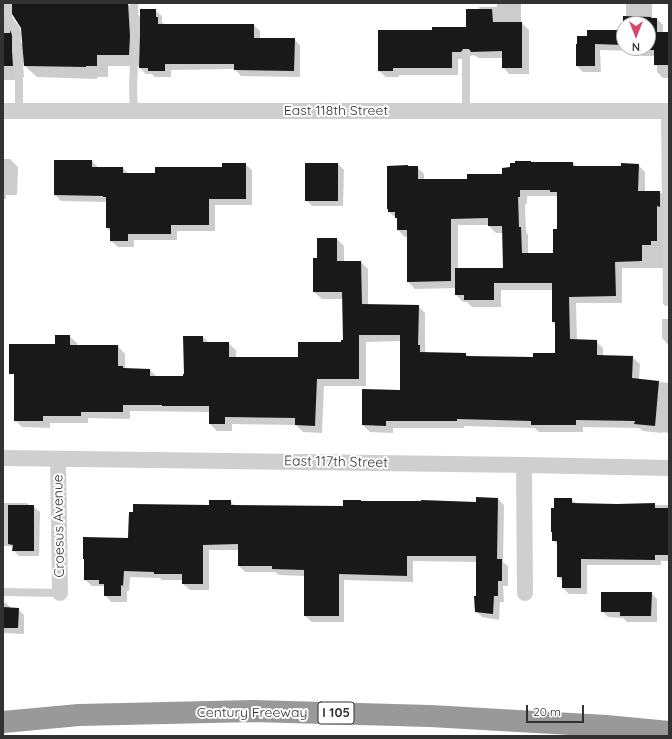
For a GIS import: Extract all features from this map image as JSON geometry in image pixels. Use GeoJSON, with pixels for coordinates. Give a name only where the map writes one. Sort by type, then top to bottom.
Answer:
{"type":"FeatureCollection","features":[{"type":"Feature","properties":{"kind":"highway","name":"Century Freeway"},"geometry":{"type":"LineString","coordinates":[[3,722],[79,715],[253,711],[430,716],[598,726],[669,732]]}},
{"type":"Feature","properties":{"kind":"street","name":"East 118th Street"},"geometry":{"type":"LineString","coordinates":[[11,111],[667,111]]}},
{"type":"Feature","properties":{"kind":"street","name":"East 117th Street"},"geometry":{"type":"LineString","coordinates":[[3,458],[669,468]]}},
{"type":"Feature","properties":{"kind":"street","name":"Croesus Avenue"},"geometry":{"type":"LineString","coordinates":[[58,459],[60,592]]}},
{"type":"Feature","properties":{"kind":"street"},"geometry":{"type":"LineString","coordinates":[[524,465],[525,592]]}},
{"type":"Feature","properties":{"kind":"lane"},"geometry":{"type":"LineString","coordinates":[[6,3],[7,16],[16,29],[17,34],[19,68],[11,111]]}},
{"type":"Feature","properties":{"kind":"lane"},"geometry":{"type":"LineString","coordinates":[[134,3],[134,111]]}},
{"type":"Feature","properties":{"kind":"lane"},"geometry":{"type":"LineString","coordinates":[[466,54],[466,111]]}},
{"type":"Feature","properties":{"kind":"lane"},"geometry":{"type":"LineString","coordinates":[[667,111],[667,302]]}},
{"type":"Feature","properties":{"kind":"lane"},"geometry":{"type":"LineString","coordinates":[[3,592],[60,592]]}},
{"type":"Feature","properties":{"kind":"building"},"geometry":{"type":"Polygon","coordinates":[[[12,3],[128,3],[130,36],[129,55],[97,55],[97,66],[24,66],[21,28],[12,14],[12,3]]]}},
{"type":"Feature","properties":{"kind":"building"},"geometry":{"type":"Polygon","coordinates":[[[140,9],[156,9],[158,24],[254,24],[254,38],[295,38],[294,71],[234,70],[234,64],[165,64],[165,71],[148,71],[148,68],[139,68],[140,9]]]}},
{"type":"Feature","properties":{"kind":"building"},"geometry":{"type":"Polygon","coordinates":[[[466,9],[492,9],[493,22],[522,22],[522,68],[502,68],[502,51],[471,52],[469,49],[463,49],[461,52],[452,52],[452,68],[393,68],[393,71],[378,71],[378,30],[432,30],[432,27],[466,27],[466,9]]]}},
{"type":"Feature","properties":{"kind":"building"},"geometry":{"type":"Polygon","coordinates":[[[657,18],[657,32],[669,32],[669,65],[654,65],[654,56],[656,56],[657,18]]]}},
{"type":"Feature","properties":{"kind":"building"},"geometry":{"type":"Polygon","coordinates":[[[10,30],[12,35],[13,66],[3,66],[3,33],[10,33],[10,30]]]}},
{"type":"Feature","properties":{"kind":"building"},"geometry":{"type":"Polygon","coordinates":[[[587,30],[616,30],[616,45],[595,44],[595,66],[576,66],[577,36],[587,36],[587,30]]]}},
{"type":"Feature","properties":{"kind":"building"},"geometry":{"type":"Polygon","coordinates":[[[54,160],[92,160],[92,167],[123,167],[123,173],[155,173],[155,167],[222,167],[222,163],[246,163],[246,199],[209,199],[209,225],[171,225],[171,234],[128,234],[128,241],[110,241],[110,228],[106,228],[106,197],[54,195],[54,160]]]}},
{"type":"Feature","properties":{"kind":"building"},"geometry":{"type":"Polygon","coordinates":[[[515,161],[573,162],[573,166],[621,166],[621,163],[639,164],[638,191],[660,191],[660,207],[657,206],[657,241],[651,241],[651,245],[642,245],[642,261],[615,262],[616,296],[569,297],[570,339],[597,340],[597,355],[633,356],[632,378],[659,381],[655,426],[634,424],[635,421],[576,420],[576,425],[531,425],[531,421],[457,419],[457,421],[386,421],[386,426],[362,425],[362,389],[400,390],[400,335],[359,335],[359,379],[317,379],[315,426],[295,425],[295,418],[225,417],[225,424],[209,424],[209,406],[162,405],[123,405],[123,412],[81,412],[81,416],[43,416],[43,421],[14,421],[14,374],[9,374],[9,344],[55,344],[55,335],[70,335],[70,345],[118,345],[118,366],[123,366],[123,368],[150,369],[150,376],[183,376],[183,336],[203,336],[203,342],[229,342],[229,357],[298,357],[298,342],[341,342],[341,340],[343,340],[342,292],[313,292],[313,258],[317,258],[317,238],[337,238],[337,261],[361,261],[362,304],[419,305],[418,345],[420,345],[420,352],[466,353],[466,356],[533,357],[533,353],[555,353],[555,322],[552,322],[552,283],[494,283],[494,300],[464,300],[464,295],[455,295],[455,268],[503,268],[502,226],[488,226],[488,218],[451,219],[451,281],[407,282],[407,230],[397,230],[397,218],[395,218],[395,212],[388,212],[387,209],[387,166],[418,166],[418,179],[467,179],[467,174],[502,174],[502,168],[510,167],[510,163],[515,163],[515,161]],[[520,190],[520,197],[518,197],[522,253],[553,253],[553,229],[557,229],[557,192],[550,192],[550,190],[520,190]]]}},
{"type":"Feature","properties":{"kind":"building"},"geometry":{"type":"Polygon","coordinates":[[[305,163],[338,163],[338,201],[305,201],[305,163]]]}},
{"type":"Feature","properties":{"kind":"building"},"geometry":{"type":"Polygon","coordinates":[[[476,497],[498,498],[497,559],[502,559],[502,581],[498,581],[498,596],[494,596],[493,614],[475,612],[474,596],[476,596],[476,556],[407,556],[407,576],[339,574],[339,616],[304,616],[304,570],[272,569],[272,566],[238,566],[238,544],[203,545],[203,584],[182,584],[182,574],[154,574],[154,572],[124,571],[123,586],[121,585],[121,596],[104,596],[104,584],[99,584],[99,580],[84,580],[83,537],[128,538],[129,512],[133,512],[133,504],[209,505],[209,500],[231,500],[231,505],[343,506],[343,500],[476,502],[476,497]]]}},
{"type":"Feature","properties":{"kind":"building"},"geometry":{"type":"Polygon","coordinates":[[[554,498],[572,498],[572,503],[655,503],[655,508],[669,508],[669,555],[655,555],[655,560],[581,559],[581,588],[562,588],[562,577],[557,577],[557,541],[552,541],[551,532],[551,508],[554,508],[554,498]]]}},
{"type":"Feature","properties":{"kind":"building"},"geometry":{"type":"Polygon","coordinates":[[[8,505],[34,505],[34,551],[12,551],[13,545],[8,544],[8,505]]]}},
{"type":"Feature","properties":{"kind":"building"},"geometry":{"type":"Polygon","coordinates":[[[601,592],[652,592],[651,616],[620,616],[620,612],[601,612],[601,592]]]}},
{"type":"Feature","properties":{"kind":"building"},"geometry":{"type":"Polygon","coordinates":[[[3,607],[19,608],[18,628],[3,628],[3,607]]]}}]}
